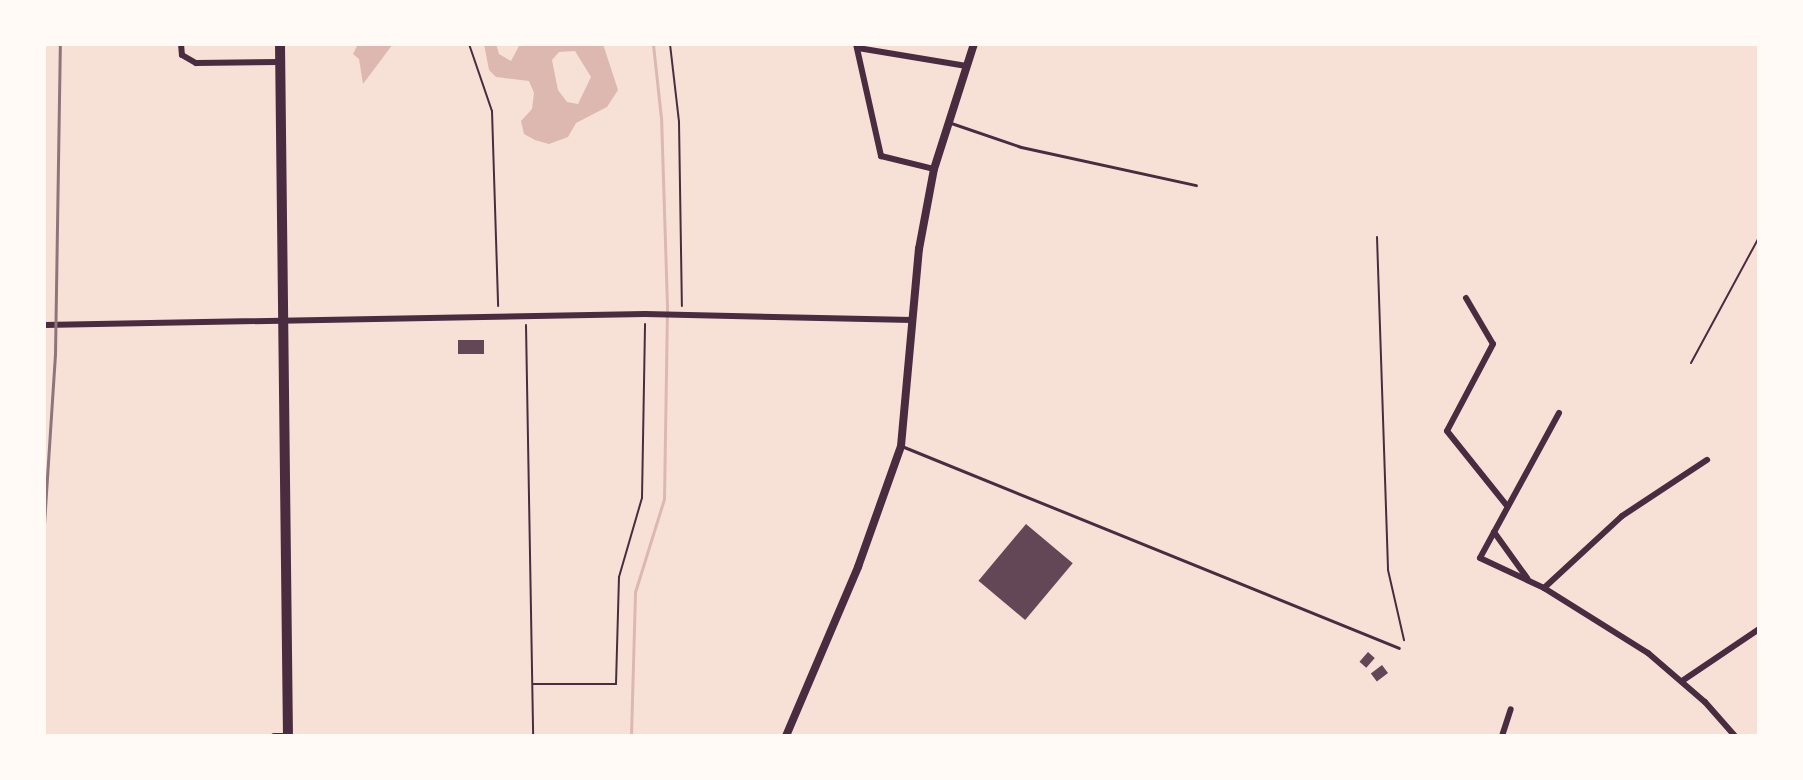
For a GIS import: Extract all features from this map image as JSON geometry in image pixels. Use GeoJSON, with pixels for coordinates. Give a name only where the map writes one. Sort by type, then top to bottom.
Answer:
{"type":"FeatureCollection","features":[{"type":"Feature","properties":{"kind":"main road"},"geometry":{"type":"LineString","coordinates":[[280,44],[287,736]]}},
{"type":"Feature","properties":{"kind":"street"},"geometry":{"type":"LineString","coordinates":[[181,44],[182,55],[196,63],[280,62]]}},
{"type":"Feature","properties":{"kind":"street"},"geometry":{"type":"LineString","coordinates":[[786,736],[863,554],[901,446],[912,320],[934,169],[974,44]]}},
{"type":"Feature","properties":{"kind":"street"},"geometry":{"type":"LineString","coordinates":[[934,169],[881,156],[857,46],[967,66]]}},
{"type":"Feature","properties":{"kind":"street"},"geometry":{"type":"LineString","coordinates":[[1466,298],[1493,344],[1447,431],[1507,506]]}},
{"type":"Feature","properties":{"kind":"street"},"geometry":{"type":"LineString","coordinates":[[44,325],[649,314],[912,320]]}},
{"type":"Feature","properties":{"kind":"street"},"geometry":{"type":"LineString","coordinates":[[1559,413],[1480,558],[1544,588],[1648,653],[1682,681],[1735,736]]}},
{"type":"Feature","properties":{"kind":"street"},"geometry":{"type":"LineString","coordinates":[[1544,588],[1622,516],[1707,460]]}},
{"type":"Feature","properties":{"kind":"street"},"geometry":{"type":"LineString","coordinates":[[1494,532],[1528,581]]}},
{"type":"Feature","properties":{"kind":"street"},"geometry":{"type":"LineString","coordinates":[[1682,681],[1759,629]]}},
{"type":"Feature","properties":{"kind":"street"},"geometry":{"type":"LineString","coordinates":[[1502,736],[1511,709]]}},
{"type":"Feature","properties":{"kind":"street"},"geometry":{"type":"LineString","coordinates":[[274,736],[287,736]]}},
{"type":"Feature","properties":{"kind":"lane"},"geometry":{"type":"LineString","coordinates":[[948,122],[1021,147],[1196,185]]}},
{"type":"Feature","properties":{"kind":"lane"},"geometry":{"type":"LineString","coordinates":[[901,446],[1399,648]]}},
{"type":"Feature","properties":{"kind":"path"},"geometry":{"type":"LineString","coordinates":[[469,44],[492,111],[498,316]]}},
{"type":"Feature","properties":{"kind":"path"},"geometry":{"type":"LineString","coordinates":[[670,44],[679,122],[680,314]]}},
{"type":"Feature","properties":{"kind":"path"},"geometry":{"type":"LineString","coordinates":[[1377,237],[1388,570],[1404,640]]}},
{"type":"Feature","properties":{"kind":"path"},"geometry":{"type":"LineString","coordinates":[[1691,363],[1759,237]]}},
{"type":"Feature","properties":{"kind":"path"},"geometry":{"type":"LineString","coordinates":[[533,684],[616,684],[619,577],[642,498],[649,314]]}},
{"type":"Feature","properties":{"kind":"path"},"geometry":{"type":"LineString","coordinates":[[526,316],[533,736]]}},
{"type":"Feature","properties":{"kind":"shaded area"},"geometry":{"type":"Polygon","coordinates":[[[358,44],[393,44],[363,84],[359,59],[353,54],[358,44]]]}},
{"type":"Feature","properties":{"kind":"shaded area"},"geometry":{"type":"Polygon","coordinates":[[[484,44],[496,44],[499,54],[511,61],[520,44],[603,44],[618,90],[607,107],[576,123],[568,137],[549,144],[524,134],[521,121],[532,109],[534,93],[529,81],[496,77],[489,70],[484,44]],[[575,51],[559,52],[552,60],[558,90],[567,102],[578,104],[591,77],[575,51]]]}},
{"type":"Feature","properties":{"kind":"building"},"geometry":{"type":"Polygon","coordinates":[[[458,340],[484,340],[484,354],[458,354],[458,340]]]}},
{"type":"Feature","properties":{"kind":"building"},"geometry":{"type":"Polygon","coordinates":[[[1026,524],[1073,563],[1025,620],[978,581],[1026,524]]]}},
{"type":"Feature","properties":{"kind":"building"},"geometry":{"type":"Polygon","coordinates":[[[1368,652],[1375,658],[1366,668],[1359,662],[1368,652]]]}},
{"type":"Feature","properties":{"kind":"building"},"geometry":{"type":"Polygon","coordinates":[[[1382,665],[1388,673],[1377,681],[1371,673],[1382,665]]]}},
{"type":"Feature","properties":{"kind":"waterway"},"geometry":{"type":"LineString","coordinates":[[631,736],[635,592],[664,499],[667,306],[661,118],[653,44]]}},
{"type":"Feature","properties":{"kind":"railway"},"geometry":{"type":"LineString","coordinates":[[44,524],[55,354],[60,44]]}}]}
